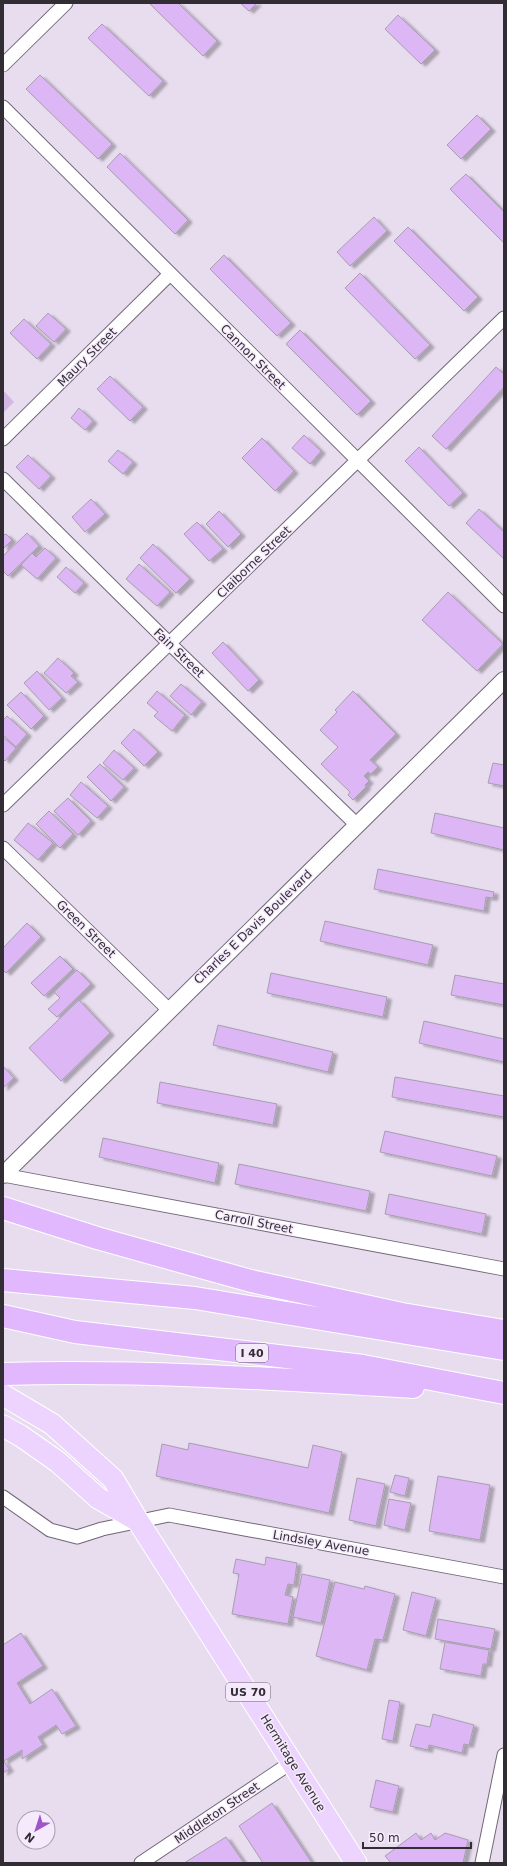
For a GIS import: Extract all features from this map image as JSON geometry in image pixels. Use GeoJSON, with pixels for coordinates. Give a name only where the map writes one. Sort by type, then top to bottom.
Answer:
{"type":"FeatureCollection","features":[{"type":"Feature","properties":{"kind":"highway"},"geometry":{"type":"LineString","coordinates":[[3,1208],[97,1238],[251,1282],[402,1314],[504,1331]]}},
{"type":"Feature","properties":{"kind":"highway"},"geometry":{"type":"LineString","coordinates":[[8,1280],[195,1298],[504,1349]]}},
{"type":"Feature","properties":{"kind":"highway"},"geometry":{"type":"LineString","coordinates":[[402,1314],[443,1310],[504,1320]]}},
{"type":"Feature","properties":{"kind":"highway","name":"I 40"},"geometry":{"type":"LineString","coordinates":[[3,1316],[75,1332],[362,1366],[502,1393]]}},
{"type":"Feature","properties":{"kind":"highway"},"geometry":{"type":"LineString","coordinates":[[3,1374],[64,1372],[232,1378],[502,1393]]}},
{"type":"Feature","properties":{"kind":"main road","name":"Hermitage Avenue"},"geometry":{"type":"LineString","coordinates":[[9,1399],[52,1424],[113,1478],[138,1521],[356,1863]]}},
{"type":"Feature","properties":{"kind":"main road","name":"Hermitage Avenue"},"geometry":{"type":"LineString","coordinates":[[3,1426],[21,1436],[58,1462],[98,1498],[138,1521]]}},
{"type":"Feature","properties":{"kind":"street"},"geometry":{"type":"LineString","coordinates":[[3,65],[66,3]]}},
{"type":"Feature","properties":{"kind":"street","name":"Cannon Street"},"geometry":{"type":"LineString","coordinates":[[3,107],[504,606]]}},
{"type":"Feature","properties":{"kind":"street","name":"Maury Street"},"geometry":{"type":"LineString","coordinates":[[3,439],[170,274]]}},
{"type":"Feature","properties":{"kind":"street","name":"Claiborne Street"},"geometry":{"type":"LineString","coordinates":[[3,805],[504,318]]}},
{"type":"Feature","properties":{"kind":"street","name":"Fain Street"},"geometry":{"type":"LineString","coordinates":[[3,479],[170,644],[357,825]]}},
{"type":"Feature","properties":{"kind":"street","name":"Charles E Davis Boulevard"},"geometry":{"type":"LineString","coordinates":[[3,1175],[168,1010],[504,680]]}},
{"type":"Feature","properties":{"kind":"street","name":"Green Street"},"geometry":{"type":"LineString","coordinates":[[3,848],[168,1010]]}},
{"type":"Feature","properties":{"kind":"street","name":"Carroll Street"},"geometry":{"type":"LineString","coordinates":[[3,1175],[504,1268]]}},
{"type":"Feature","properties":{"kind":"street","name":"Lindsley Avenue"},"geometry":{"type":"LineString","coordinates":[[3,1497],[50,1530],[77,1536],[169,1515],[504,1577]]}},
{"type":"Feature","properties":{"kind":"street"},"geometry":{"type":"LineString","coordinates":[[482,1863],[504,1754]]}},
{"type":"Feature","properties":{"kind":"street","name":"Middleton Street"},"geometry":{"type":"LineString","coordinates":[[144,1862],[292,1762]]}},
{"type":"Feature","properties":{"kind":"shaded area"},"geometry":{"type":"Polygon","coordinates":[[[3,390],[14,402],[3,413],[3,390]]]}},
{"type":"Feature","properties":{"kind":"building"},"geometry":{"type":"Polygon","coordinates":[[[149,3],[178,3],[217,41],[203,56],[149,3]]]}},
{"type":"Feature","properties":{"kind":"building"},"geometry":{"type":"Polygon","coordinates":[[[240,3],[257,3],[249,11],[240,3]]]}},
{"type":"Feature","properties":{"kind":"building"},"geometry":{"type":"Polygon","coordinates":[[[398,15],[435,50],[421,64],[385,29],[398,15]]]}},
{"type":"Feature","properties":{"kind":"building"},"geometry":{"type":"Polygon","coordinates":[[[102,24],[163,81],[149,96],[88,38],[102,24]]]}},
{"type":"Feature","properties":{"kind":"building"},"geometry":{"type":"Polygon","coordinates":[[[40,75],[112,144],[98,159],[26,89],[40,75]]]}},
{"type":"Feature","properties":{"kind":"building"},"geometry":{"type":"Polygon","coordinates":[[[477,115],[491,129],[461,159],[447,145],[477,115]]]}},
{"type":"Feature","properties":{"kind":"building"},"geometry":{"type":"Polygon","coordinates":[[[120,153],[188,220],[175,234],[107,167],[120,153]]]}},
{"type":"Feature","properties":{"kind":"building"},"geometry":{"type":"Polygon","coordinates":[[[466,174],[504,212],[504,243],[450,189],[466,174]]]}},
{"type":"Feature","properties":{"kind":"building"},"geometry":{"type":"Polygon","coordinates":[[[374,217],[387,231],[350,266],[337,252],[374,217]]]}},
{"type":"Feature","properties":{"kind":"building"},"geometry":{"type":"Polygon","coordinates":[[[408,227],[478,297],[464,311],[394,241],[408,227]]]}},
{"type":"Feature","properties":{"kind":"building"},"geometry":{"type":"Polygon","coordinates":[[[224,255],[291,323],[277,336],[210,269],[224,255]]]}},
{"type":"Feature","properties":{"kind":"building"},"geometry":{"type":"Polygon","coordinates":[[[360,273],[430,345],[415,359],[345,288],[360,273]]]}},
{"type":"Feature","properties":{"kind":"building"},"geometry":{"type":"Polygon","coordinates":[[[48,313],[66,329],[54,342],[36,326],[48,313]]]}},
{"type":"Feature","properties":{"kind":"building"},"geometry":{"type":"Polygon","coordinates":[[[24,319],[51,344],[37,359],[10,333],[24,319]]]}},
{"type":"Feature","properties":{"kind":"building"},"geometry":{"type":"Polygon","coordinates":[[[300,330],[371,401],[357,415],[286,344],[300,330]]]}},
{"type":"Feature","properties":{"kind":"building"},"geometry":{"type":"Polygon","coordinates":[[[496,367],[504,374],[504,387],[446,449],[432,436],[496,367]]]}},
{"type":"Feature","properties":{"kind":"building"},"geometry":{"type":"Polygon","coordinates":[[[110,376],[143,407],[130,421],[97,389],[110,376]]]}},
{"type":"Feature","properties":{"kind":"building"},"geometry":{"type":"Polygon","coordinates":[[[79,408],[93,421],[85,430],[71,418],[79,408]]]}},
{"type":"Feature","properties":{"kind":"building"},"geometry":{"type":"Polygon","coordinates":[[[304,435],[321,451],[310,464],[292,448],[304,435]]]}},
{"type":"Feature","properties":{"kind":"building"},"geometry":{"type":"Polygon","coordinates":[[[262,438],[294,471],[275,491],[242,458],[262,438]]]}},
{"type":"Feature","properties":{"kind":"building"},"geometry":{"type":"Polygon","coordinates":[[[419,447],[463,493],[449,506],[405,461],[419,447]]]}},
{"type":"Feature","properties":{"kind":"building"},"geometry":{"type":"Polygon","coordinates":[[[118,450],[133,462],[123,474],[108,461],[118,450]]]}},
{"type":"Feature","properties":{"kind":"building"},"geometry":{"type":"Polygon","coordinates":[[[28,455],[51,476],[39,489],[16,467],[28,455]]]}},
{"type":"Feature","properties":{"kind":"building"},"geometry":{"type":"Polygon","coordinates":[[[91,499],[105,514],[85,532],[72,517],[91,499]]]}},
{"type":"Feature","properties":{"kind":"building"},"geometry":{"type":"Polygon","coordinates":[[[479,509],[504,532],[504,559],[466,523],[479,509]]]}},
{"type":"Feature","properties":{"kind":"building"},"geometry":{"type":"Polygon","coordinates":[[[219,511],[241,534],[228,547],[206,524],[219,511]]]}},
{"type":"Feature","properties":{"kind":"building"},"geometry":{"type":"Polygon","coordinates":[[[197,522],[223,549],[209,561],[184,534],[197,522]]]}},
{"type":"Feature","properties":{"kind":"building"},"geometry":{"type":"Polygon","coordinates":[[[27,533],[39,546],[8,576],[3,571],[3,556],[27,533]]]}},
{"type":"Feature","properties":{"kind":"building"},"geometry":{"type":"Polygon","coordinates":[[[6,534],[12,540],[3,549],[3,535],[6,534]]]}},
{"type":"Feature","properties":{"kind":"building"},"geometry":{"type":"Polygon","coordinates":[[[153,544],[190,579],[176,593],[140,558],[153,544]]]}},
{"type":"Feature","properties":{"kind":"building"},"geometry":{"type":"Polygon","coordinates":[[[45,548],[56,558],[37,579],[21,565],[32,553],[36,557],[45,548]]]}},
{"type":"Feature","properties":{"kind":"building"},"geometry":{"type":"Polygon","coordinates":[[[139,564],[170,592],[157,606],[126,579],[139,564]]]}},
{"type":"Feature","properties":{"kind":"building"},"geometry":{"type":"Polygon","coordinates":[[[66,567],[84,583],[75,593],[57,577],[66,567]]]}},
{"type":"Feature","properties":{"kind":"building"},"geometry":{"type":"Polygon","coordinates":[[[448,592],[503,644],[477,671],[422,620],[448,592]]]}},
{"type":"Feature","properties":{"kind":"building"},"geometry":{"type":"Polygon","coordinates":[[[223,642],[259,680],[248,691],[212,653],[223,642]]]}},
{"type":"Feature","properties":{"kind":"building"},"geometry":{"type":"Polygon","coordinates":[[[58,658],[74,673],[71,676],[78,682],[66,693],[44,673],[58,658]]]}},
{"type":"Feature","properties":{"kind":"building"},"geometry":{"type":"Polygon","coordinates":[[[37,671],[62,698],[49,710],[24,683],[37,671]]]}},
{"type":"Feature","properties":{"kind":"building"},"geometry":{"type":"Polygon","coordinates":[[[181,684],[202,702],[191,715],[170,696],[181,684]]]}},
{"type":"Feature","properties":{"kind":"building"},"geometry":{"type":"Polygon","coordinates":[[[157,691],[185,715],[172,731],[154,716],[158,712],[147,703],[157,691]]]}},
{"type":"Feature","properties":{"kind":"building"},"geometry":{"type":"Polygon","coordinates":[[[353,691],[396,734],[370,760],[378,767],[371,774],[368,772],[364,776],[369,781],[365,785],[366,787],[353,800],[348,795],[350,792],[321,764],[338,747],[320,730],[337,712],[335,710],[353,691]]]}},
{"type":"Feature","properties":{"kind":"building"},"geometry":{"type":"Polygon","coordinates":[[[21,692],[44,716],[31,729],[7,705],[21,692]]]}},
{"type":"Feature","properties":{"kind":"building"},"geometry":{"type":"Polygon","coordinates":[[[7,716],[27,734],[16,747],[3,735],[3,720],[7,716]]]}},
{"type":"Feature","properties":{"kind":"building"},"geometry":{"type":"Polygon","coordinates":[[[134,729],[158,752],[144,766],[121,743],[134,729]]]}},
{"type":"Feature","properties":{"kind":"building"},"geometry":{"type":"Polygon","coordinates":[[[3,737],[16,748],[5,761],[3,759],[3,737]]]}},
{"type":"Feature","properties":{"kind":"building"},"geometry":{"type":"Polygon","coordinates":[[[114,750],[134,768],[123,780],[103,763],[114,750]]]}},
{"type":"Feature","properties":{"kind":"building"},"geometry":{"type":"Polygon","coordinates":[[[493,763],[504,765],[504,786],[488,783],[493,763]]]}},
{"type":"Feature","properties":{"kind":"building"},"geometry":{"type":"Polygon","coordinates":[[[100,764],[124,787],[111,801],[87,777],[100,764]]]}},
{"type":"Feature","properties":{"kind":"building"},"geometry":{"type":"Polygon","coordinates":[[[81,782],[108,806],[97,818],[70,795],[81,782]]]}},
{"type":"Feature","properties":{"kind":"building"},"geometry":{"type":"Polygon","coordinates":[[[68,798],[91,821],[78,835],[54,811],[68,798]]]}},
{"type":"Feature","properties":{"kind":"building"},"geometry":{"type":"Polygon","coordinates":[[[49,811],[73,834],[60,848],[36,824],[49,811]]]}},
{"type":"Feature","properties":{"kind":"building"},"geometry":{"type":"Polygon","coordinates":[[[435,813],[504,828],[504,850],[431,833],[435,813]]]}},
{"type":"Feature","properties":{"kind":"building"},"geometry":{"type":"Polygon","coordinates":[[[28,823],[53,843],[38,860],[14,840],[28,823]]]}},
{"type":"Feature","properties":{"kind":"building"},"geometry":{"type":"Polygon","coordinates":[[[378,869],[494,892],[493,898],[486,897],[484,911],[374,889],[378,869]]]}},
{"type":"Feature","properties":{"kind":"building"},"geometry":{"type":"Polygon","coordinates":[[[325,921],[433,945],[428,965],[320,941],[325,921]]]}},
{"type":"Feature","properties":{"kind":"building"},"geometry":{"type":"Polygon","coordinates":[[[27,923],[41,937],[6,973],[3,970],[3,948],[27,923]]]}},
{"type":"Feature","properties":{"kind":"building"},"geometry":{"type":"Polygon","coordinates":[[[60,956],[73,969],[44,996],[31,983],[60,956]]]}},
{"type":"Feature","properties":{"kind":"building"},"geometry":{"type":"Polygon","coordinates":[[[77,970],[91,984],[57,1017],[48,1009],[60,998],[54,992],[77,970]]]}},
{"type":"Feature","properties":{"kind":"building"},"geometry":{"type":"Polygon","coordinates":[[[271,973],[387,997],[383,1017],[267,993],[271,973]]]}},
{"type":"Feature","properties":{"kind":"building"},"geometry":{"type":"Polygon","coordinates":[[[455,975],[504,984],[504,1005],[451,995],[455,975]]]}},
{"type":"Feature","properties":{"kind":"building"},"geometry":{"type":"Polygon","coordinates":[[[79,1000],[110,1033],[61,1081],[29,1048],[79,1000]]]}},
{"type":"Feature","properties":{"kind":"building"},"geometry":{"type":"Polygon","coordinates":[[[424,1021],[504,1039],[504,1062],[419,1043],[424,1021]]]}},
{"type":"Feature","properties":{"kind":"building"},"geometry":{"type":"Polygon","coordinates":[[[218,1025],[333,1052],[328,1072],[213,1045],[218,1025]]]}},
{"type":"Feature","properties":{"kind":"building"},"geometry":{"type":"Polygon","coordinates":[[[3,1066],[14,1078],[3,1088],[3,1066]]]}},
{"type":"Feature","properties":{"kind":"building"},"geometry":{"type":"Polygon","coordinates":[[[395,1077],[504,1096],[504,1117],[392,1097],[395,1077]]]}},
{"type":"Feature","properties":{"kind":"building"},"geometry":{"type":"Polygon","coordinates":[[[160,1082],[277,1104],[273,1125],[157,1103],[160,1082]]]}},
{"type":"Feature","properties":{"kind":"building"},"geometry":{"type":"Polygon","coordinates":[[[385,1131],[497,1156],[492,1176],[380,1152],[385,1131]]]}},
{"type":"Feature","properties":{"kind":"building"},"geometry":{"type":"Polygon","coordinates":[[[103,1138],[219,1163],[215,1183],[99,1157],[103,1138]]]}},
{"type":"Feature","properties":{"kind":"building"},"geometry":{"type":"Polygon","coordinates":[[[239,1164],[370,1191],[366,1211],[235,1184],[239,1164]]]}},
{"type":"Feature","properties":{"kind":"building"},"geometry":{"type":"Polygon","coordinates":[[[389,1194],[486,1214],[482,1234],[385,1214],[389,1194]]]}},
{"type":"Feature","properties":{"kind":"building"},"geometry":{"type":"Polygon","coordinates":[[[189,1443],[308,1468],[313,1445],[342,1452],[329,1513],[156,1476],[162,1444],[188,1450],[189,1443]]]}},
{"type":"Feature","properties":{"kind":"building"},"geometry":{"type":"Polygon","coordinates":[[[395,1475],[409,1478],[405,1496],[390,1492],[395,1475]]]}},
{"type":"Feature","properties":{"kind":"building"},"geometry":{"type":"Polygon","coordinates":[[[438,1476],[490,1485],[480,1540],[429,1531],[438,1476]]]}},
{"type":"Feature","properties":{"kind":"building"},"geometry":{"type":"Polygon","coordinates":[[[357,1478],[385,1484],[376,1526],[349,1520],[357,1478]]]}},
{"type":"Feature","properties":{"kind":"building"},"geometry":{"type":"Polygon","coordinates":[[[389,1499],[411,1503],[405,1530],[384,1525],[389,1499]]]}},
{"type":"Feature","properties":{"kind":"building"},"geometry":{"type":"Polygon","coordinates":[[[266,1557],[297,1563],[294,1585],[288,1584],[285,1595],[293,1597],[288,1624],[232,1614],[239,1574],[233,1573],[236,1559],[265,1565],[266,1557]]]}},
{"type":"Feature","properties":{"kind":"building"},"geometry":{"type":"Polygon","coordinates":[[[302,1574],[330,1580],[321,1623],[293,1617],[302,1574]]]}},
{"type":"Feature","properties":{"kind":"building"},"geometry":{"type":"Polygon","coordinates":[[[335,1582],[364,1589],[365,1586],[395,1594],[383,1640],[375,1639],[367,1670],[316,1656],[335,1582]]]}},
{"type":"Feature","properties":{"kind":"building"},"geometry":{"type":"Polygon","coordinates":[[[412,1592],[436,1598],[426,1636],[403,1630],[412,1592]]]}},
{"type":"Feature","properties":{"kind":"building"},"geometry":{"type":"Polygon","coordinates":[[[438,1619],[495,1629],[491,1649],[435,1639],[438,1619]]]}},
{"type":"Feature","properties":{"kind":"building"},"geometry":{"type":"Polygon","coordinates":[[[21,1633],[43,1666],[17,1683],[30,1704],[52,1689],[76,1726],[62,1734],[56,1725],[38,1737],[43,1745],[22,1759],[22,1750],[4,1761],[9,1769],[3,1773],[3,1645],[21,1633]]]}},
{"type":"Feature","properties":{"kind":"building"},"geometry":{"type":"Polygon","coordinates":[[[445,1642],[489,1650],[487,1664],[483,1664],[481,1676],[440,1669],[445,1642]]]}},
{"type":"Feature","properties":{"kind":"building"},"geometry":{"type":"Polygon","coordinates":[[[389,1700],[400,1702],[393,1741],[382,1739],[389,1700]]]}},
{"type":"Feature","properties":{"kind":"building"},"geometry":{"type":"Polygon","coordinates":[[[433,1714],[474,1725],[469,1745],[464,1744],[462,1753],[429,1745],[428,1750],[410,1746],[416,1724],[430,1727],[433,1714]]]}},
{"type":"Feature","properties":{"kind":"building"},"geometry":{"type":"Polygon","coordinates":[[[376,1780],[399,1786],[393,1812],[370,1807],[376,1780]]]}},
{"type":"Feature","properties":{"kind":"building"},"geometry":{"type":"Polygon","coordinates":[[[272,1803],[312,1863],[263,1863],[239,1826],[272,1803]]]}},
{"type":"Feature","properties":{"kind":"building"},"geometry":{"type":"Polygon","coordinates":[[[416,1833],[421,1840],[431,1833],[435,1840],[445,1833],[468,1840],[463,1863],[391,1863],[385,1856],[416,1833]]]}},
{"type":"Feature","properties":{"kind":"building"},"geometry":{"type":"Polygon","coordinates":[[[226,1837],[244,1863],[184,1863],[226,1837]]]}}]}
